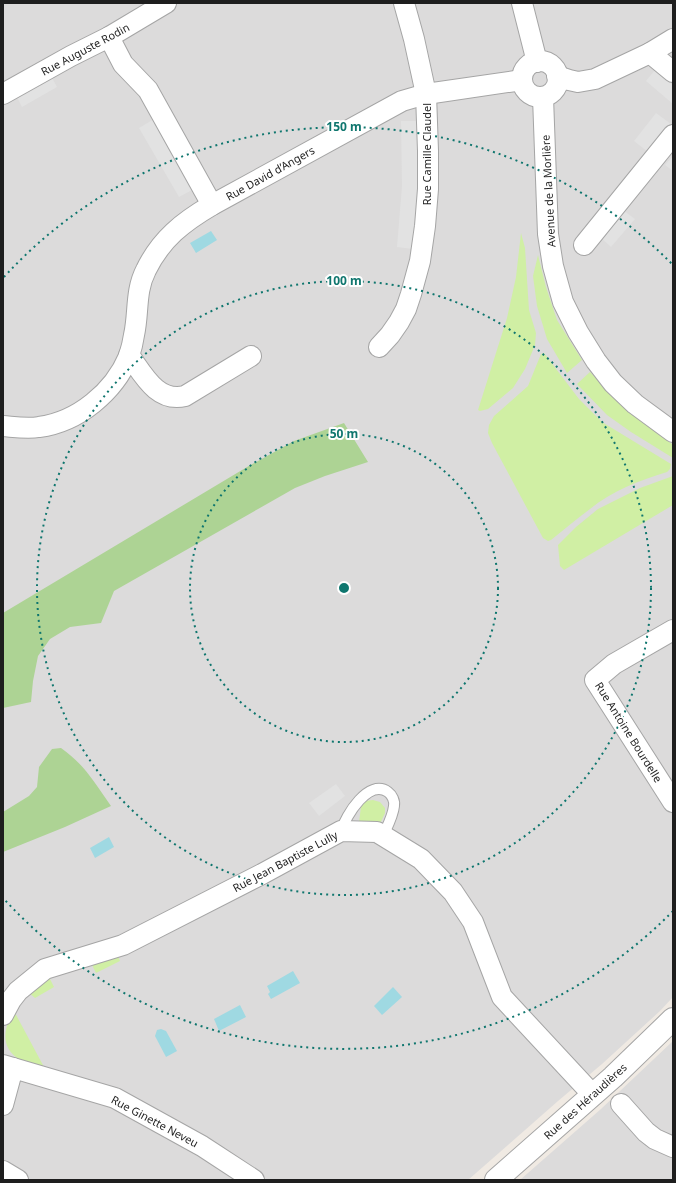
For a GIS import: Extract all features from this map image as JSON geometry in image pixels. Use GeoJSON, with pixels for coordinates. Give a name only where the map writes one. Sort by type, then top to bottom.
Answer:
{"type":"FeatureCollection","features":[{"type":"Feature","properties":{"kind":"street","name":"Rue Auguste Rodin"},"geometry":{"type":"LineString","coordinates":[[3,94],[71,56],[109,38],[166,3]]}},
{"type":"Feature","properties":{"kind":"street"},"geometry":{"type":"LineString","coordinates":[[404,3],[414,39],[426,94]]}},
{"type":"Feature","properties":{"kind":"street"},"geometry":{"type":"LineString","coordinates":[[522,3],[537,62]]}},
{"type":"Feature","properties":{"kind":"street"},"geometry":{"type":"LineString","coordinates":[[109,38],[123,64],[148,90],[212,205]]}},
{"type":"Feature","properties":{"kind":"street"},"geometry":{"type":"LineString","coordinates":[[557,76],[578,82],[595,79],[650,53],[673,39]]}},
{"type":"Feature","properties":{"kind":"street"},"geometry":{"type":"LineString","coordinates":[[650,53],[673,72]]}},
{"type":"Feature","properties":{"kind":"street"},"geometry":{"type":"LineString","coordinates":[[537,62],[549,64],[555,70],[557,76],[554,91],[543,97],[534,96],[528,93],[523,86],[523,73],[526,68],[537,62]]}},
{"type":"Feature","properties":{"kind":"street","name":"Rue David d’Angers"},"geometry":{"type":"LineString","coordinates":[[3,426],[26,428],[41,427],[57,422],[72,416],[98,399],[112,384],[129,355],[134,334],[139,288],[145,271],[165,240],[178,227],[212,205],[402,102],[426,94],[522,80]]}},
{"type":"Feature","properties":{"kind":"street","name":"Rue Camille Claudel"},"geometry":{"type":"LineString","coordinates":[[379,347],[390,335],[406,309],[412,294],[420,261],[428,189],[426,94]]}},
{"type":"Feature","properties":{"kind":"street","name":"Avenue de la Morlière"},"geometry":{"type":"LineString","coordinates":[[543,97],[548,234],[553,266],[563,302],[578,332],[596,361],[613,383],[635,404],[673,432]]}},
{"type":"Feature","properties":{"kind":"street"},"geometry":{"type":"LineString","coordinates":[[584,245],[673,135]]}},
{"type":"Feature","properties":{"kind":"street"},"geometry":{"type":"LineString","coordinates":[[129,355],[154,389],[172,398],[185,396],[251,356]]}},
{"type":"Feature","properties":{"kind":"street","name":"Rue Antoine Bourdelle"},"geometry":{"type":"LineString","coordinates":[[673,630],[614,664],[595,680],[673,802]]}},
{"type":"Feature","properties":{"kind":"street","name":"Rue Jean Baptiste Lully"},"geometry":{"type":"LineString","coordinates":[[3,1015],[18,990],[45,968],[123,945],[262,874],[341,831],[378,832],[421,859],[453,892],[473,922],[502,997],[593,1095]]}},
{"type":"Feature","properties":{"kind":"street","name":"Rue des Héraudières"},"geometry":{"type":"LineString","coordinates":[[496,1180],[593,1095],[673,1019]]}},
{"type":"Feature","properties":{"kind":"street"},"geometry":{"type":"LineString","coordinates":[[3,1105],[8,1067]]}},
{"type":"Feature","properties":{"kind":"street","name":"Rue Ginette Neveu"},"geometry":{"type":"LineString","coordinates":[[8,1067],[115,1098],[202,1146],[254,1180]]}},
{"type":"Feature","properties":{"kind":"street"},"geometry":{"type":"LineString","coordinates":[[621,1104],[646,1132],[655,1139],[673,1147]]}},
{"type":"Feature","properties":{"kind":"street"},"geometry":{"type":"LineString","coordinates":[[3,1171],[18,1180]]}},
{"type":"Feature","properties":{"kind":"lane"},"geometry":{"type":"LineString","coordinates":[[341,831],[343,824],[354,806],[370,791],[382,789],[392,796],[394,806],[383,836]]}},
{"type":"Feature","properties":{"kind":"shaded area"},"geometry":{"type":"Polygon","coordinates":[[[3,3],[673,3],[673,997],[660,1011],[602,1064],[468,1180],[3,1180],[3,3]]]}},
{"type":"Feature","properties":{"kind":"shaded area"},"geometry":{"type":"Polygon","coordinates":[[[655,70],[673,85],[673,104],[646,81],[655,70]]]}},
{"type":"Feature","properties":{"kind":"shaded area"},"geometry":{"type":"Polygon","coordinates":[[[50,74],[57,87],[22,107],[15,93],[50,74]]]}},
{"type":"Feature","properties":{"kind":"shaded area"},"geometry":{"type":"Polygon","coordinates":[[[656,113],[671,124],[648,152],[634,141],[656,113]]]}},
{"type":"Feature","properties":{"kind":"shaded area"},"geometry":{"type":"Polygon","coordinates":[[[154,119],[194,189],[179,197],[139,128],[154,119]]]}},
{"type":"Feature","properties":{"kind":"shaded area"},"geometry":{"type":"Polygon","coordinates":[[[401,121],[417,121],[419,178],[412,249],[397,247],[402,186],[401,121]]]}},
{"type":"Feature","properties":{"kind":"shaded area"},"geometry":{"type":"Polygon","coordinates":[[[673,156],[673,171],[665,165],[673,156]]]}},
{"type":"Feature","properties":{"kind":"shaded area"},"geometry":{"type":"Polygon","coordinates":[[[623,210],[635,219],[611,247],[600,237],[623,210]]]}},
{"type":"Feature","properties":{"kind":"shaded area"},"geometry":{"type":"Polygon","coordinates":[[[336,784],[345,796],[319,816],[309,803],[336,784]]]}},
{"type":"Feature","properties":{"kind":"shaded area"},"geometry":{"type":"Polygon","coordinates":[[[673,1041],[673,1180],[520,1180],[601,1109],[673,1041]]]}},
{"type":"Feature","properties":{"kind":"green space"},"geometry":{"type":"Polygon","coordinates":[[[521,233],[525,248],[529,310],[536,333],[535,345],[525,369],[513,388],[488,409],[480,411],[478,410],[507,318],[516,277],[521,233]]]}},
{"type":"Feature","properties":{"kind":"green space"},"geometry":{"type":"Polygon","coordinates":[[[538,255],[546,287],[557,320],[582,360],[567,373],[547,339],[537,306],[533,276],[538,255]]]}},
{"type":"Feature","properties":{"kind":"green space"},"geometry":{"type":"Polygon","coordinates":[[[544,353],[579,399],[602,422],[671,464],[670,469],[667,472],[637,482],[617,491],[548,541],[543,538],[488,433],[489,425],[494,416],[528,386],[541,354],[544,353]]]}},
{"type":"Feature","properties":{"kind":"green space"},"geometry":{"type":"Polygon","coordinates":[[[590,372],[630,411],[673,445],[673,458],[607,415],[577,384],[590,372]]]}},
{"type":"Feature","properties":{"kind":"green space"},"geometry":{"type":"Polygon","coordinates":[[[344,423],[368,462],[325,476],[295,488],[114,591],[101,623],[70,627],[50,639],[38,656],[31,702],[3,708],[3,613],[247,467],[294,441],[344,423]]]}},
{"type":"Feature","properties":{"kind":"green space"},"geometry":{"type":"Polygon","coordinates":[[[673,476],[673,505],[564,570],[560,566],[558,545],[576,527],[598,509],[640,488],[673,476]]]}},
{"type":"Feature","properties":{"kind":"green space"},"geometry":{"type":"Polygon","coordinates":[[[61,748],[83,767],[111,806],[65,827],[3,852],[3,812],[29,796],[37,787],[39,767],[52,749],[61,748]]]}},
{"type":"Feature","properties":{"kind":"green space"},"geometry":{"type":"Polygon","coordinates":[[[373,800],[380,802],[385,808],[385,813],[379,826],[359,822],[361,807],[365,801],[373,800]]]}},
{"type":"Feature","properties":{"kind":"green space"},"geometry":{"type":"Polygon","coordinates":[[[118,956],[120,961],[96,973],[92,965],[118,956]]]}},
{"type":"Feature","properties":{"kind":"green space"},"geometry":{"type":"Polygon","coordinates":[[[49,977],[54,987],[35,998],[28,992],[49,977]]]}},
{"type":"Feature","properties":{"kind":"green space"},"geometry":{"type":"Polygon","coordinates":[[[14,1011],[44,1067],[20,1060],[14,1055],[6,1044],[5,1037],[7,1024],[14,1011]]]}},
{"type":"Feature","properties":{"kind":"water"},"geometry":{"type":"Polygon","coordinates":[[[211,231],[217,240],[196,253],[190,243],[211,231]]]}},
{"type":"Feature","properties":{"kind":"water"},"geometry":{"type":"Polygon","coordinates":[[[109,837],[114,847],[95,858],[90,848],[109,837]]]}},
{"type":"Feature","properties":{"kind":"water"},"geometry":{"type":"Polygon","coordinates":[[[293,971],[300,983],[271,999],[268,994],[270,992],[267,986],[293,971]]]}},
{"type":"Feature","properties":{"kind":"water"},"geometry":{"type":"Polygon","coordinates":[[[393,987],[402,997],[382,1015],[374,1006],[393,987]]]}},
{"type":"Feature","properties":{"kind":"water"},"geometry":{"type":"Polygon","coordinates":[[[240,1005],[246,1017],[219,1031],[214,1019],[240,1005]]]}},
{"type":"Feature","properties":{"kind":"water"},"geometry":{"type":"Polygon","coordinates":[[[161,1029],[166,1031],[177,1051],[166,1057],[155,1036],[157,1030],[161,1029]]]}}]}
